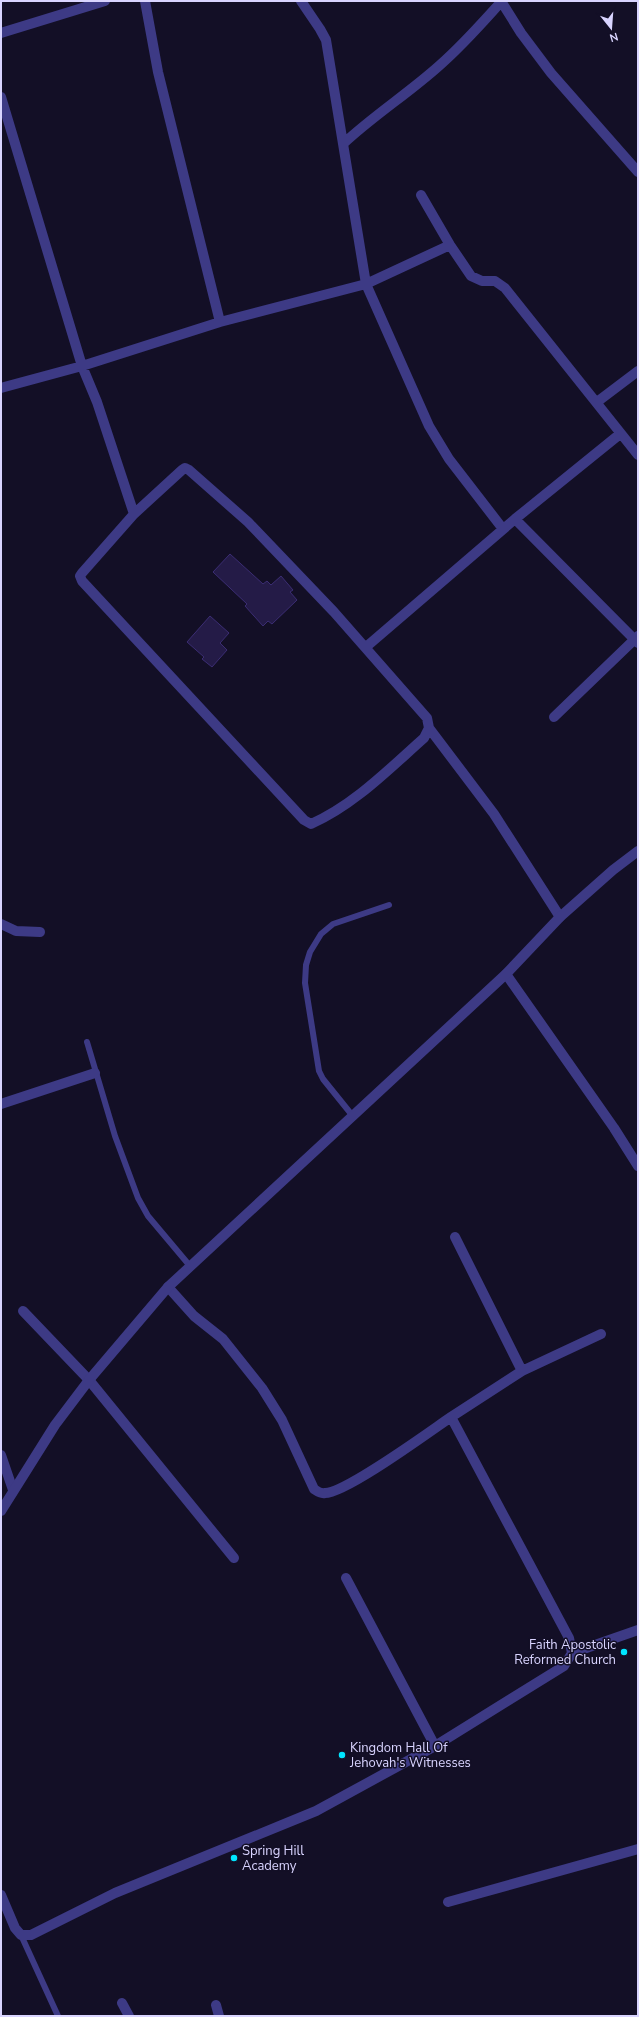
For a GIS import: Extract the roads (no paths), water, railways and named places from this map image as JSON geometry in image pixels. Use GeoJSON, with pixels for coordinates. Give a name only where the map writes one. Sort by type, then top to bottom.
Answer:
{"type":"FeatureCollection","features":[{"type":"Feature","properties":{"kind":"street"},"geometry":{"type":"LineString","coordinates":[[1,33],[105,1]]}},
{"type":"Feature","properties":{"kind":"street"},"geometry":{"type":"LineString","coordinates":[[145,1],[158,72],[220,322]]}},
{"type":"Feature","properties":{"kind":"street"},"geometry":{"type":"LineString","coordinates":[[300,1],[326,40],[366,284],[429,426],[449,459],[503,529]]}},
{"type":"Feature","properties":{"kind":"street"},"geometry":{"type":"LineString","coordinates":[[343,144],[364,124],[440,65],[476,31],[501,1],[521,33],[551,73],[638,172]]}},
{"type":"Feature","properties":{"kind":"street"},"geometry":{"type":"LineString","coordinates":[[1,97],[82,366],[97,402],[134,514]]}},
{"type":"Feature","properties":{"kind":"street"},"geometry":{"type":"LineString","coordinates":[[421,195],[450,245],[471,276],[482,281],[495,281],[505,288],[638,455]]}},
{"type":"Feature","properties":{"kind":"street"},"geometry":{"type":"LineString","coordinates":[[1,388],[82,366],[220,322],[366,284],[450,245]]}},
{"type":"Feature","properties":{"kind":"street"},"geometry":{"type":"LineString","coordinates":[[597,402],[638,371]]}},
{"type":"Feature","properties":{"kind":"street"},"geometry":{"type":"LineString","coordinates":[[366,647],[503,529],[620,434]]}},
{"type":"Feature","properties":{"kind":"street"},"geometry":{"type":"LineString","coordinates":[[429,728],[424,738],[364,791],[320,820],[311,824],[304,820],[82,581],[80,576],[134,514],[182,470],[185,468],[189,470],[248,522],[366,647],[427,718],[429,728],[494,814],[560,917]]}},
{"type":"Feature","properties":{"kind":"street"},"geometry":{"type":"LineString","coordinates":[[515,519],[637,639],[554,717]]}},
{"type":"Feature","properties":{"kind":"street"},"geometry":{"type":"LineString","coordinates":[[1,1511],[55,1425],[89,1380],[168,1287],[506,974],[560,917],[638,851]]}},
{"type":"Feature","properties":{"kind":"street"},"geometry":{"type":"LineString","coordinates":[[1,924],[16,931],[40,932]]}},
{"type":"Feature","properties":{"kind":"street"},"geometry":{"type":"LineString","coordinates":[[506,974],[637,1163]]}},
{"type":"Feature","properties":{"kind":"street"},"geometry":{"type":"LineString","coordinates":[[1,1104],[95,1073]]}},
{"type":"Feature","properties":{"kind":"street"},"geometry":{"type":"LineString","coordinates":[[455,1237],[522,1371]]}},
{"type":"Feature","properties":{"kind":"street"},"geometry":{"type":"LineString","coordinates":[[168,1287],[194,1316],[223,1339],[262,1388],[282,1420],[314,1488],[320,1493],[326,1494],[354,1482],[522,1371],[601,1334]]}},
{"type":"Feature","properties":{"kind":"street"},"geometry":{"type":"LineString","coordinates":[[23,1311],[89,1380],[234,1558]]}},
{"type":"Feature","properties":{"kind":"street"},"geometry":{"type":"LineString","coordinates":[[451,1417],[569,1638],[572,1653]]}},
{"type":"Feature","properties":{"kind":"street"},"geometry":{"type":"LineString","coordinates":[[1,1455],[13,1490]]}},
{"type":"Feature","properties":{"kind":"street"},"geometry":{"type":"LineString","coordinates":[[346,1578],[435,1746]]}},
{"type":"Feature","properties":{"kind":"street"},"geometry":{"type":"LineString","coordinates":[[1,1895],[15,1928],[21,1935],[31,1935],[115,1893],[316,1810],[435,1746],[564,1666],[572,1653],[638,1630]]}},
{"type":"Feature","properties":{"kind":"street"},"geometry":{"type":"LineString","coordinates":[[448,1902],[638,1849]]}},
{"type":"Feature","properties":{"kind":"street"},"geometry":{"type":"LineString","coordinates":[[122,2003],[129,2016]]}},
{"type":"Feature","properties":{"kind":"street"},"geometry":{"type":"LineString","coordinates":[[216,2005],[219,2016]]}},
{"type":"Feature","properties":{"kind":"lane"},"geometry":{"type":"LineString","coordinates":[[352,1115],[323,1079],[319,1071],[306,983],[306,966],[310,952],[321,934],[332,924],[389,905]]}},
{"type":"Feature","properties":{"kind":"lane"},"geometry":{"type":"LineString","coordinates":[[87,1042],[115,1136],[142,1204],[148,1216],[190,1266]]}},
{"type":"Feature","properties":{"kind":"lane"},"geometry":{"type":"LineString","coordinates":[[21,1935],[58,2016]]}},
{"type":"Feature","properties":{"kind":"place","name":"Faith Apostolic Reformed Church"},"geometry":{"type":"Point","coordinates":[624,1652]}},
{"type":"Feature","properties":{"kind":"place","name":"Kingdom Hall Of Jehovah's Witnesses"},"geometry":{"type":"Point","coordinates":[342,1755]}},
{"type":"Feature","properties":{"kind":"place","name":"Spring Hill Academy"},"geometry":{"type":"Point","coordinates":[234,1858]}}]}
